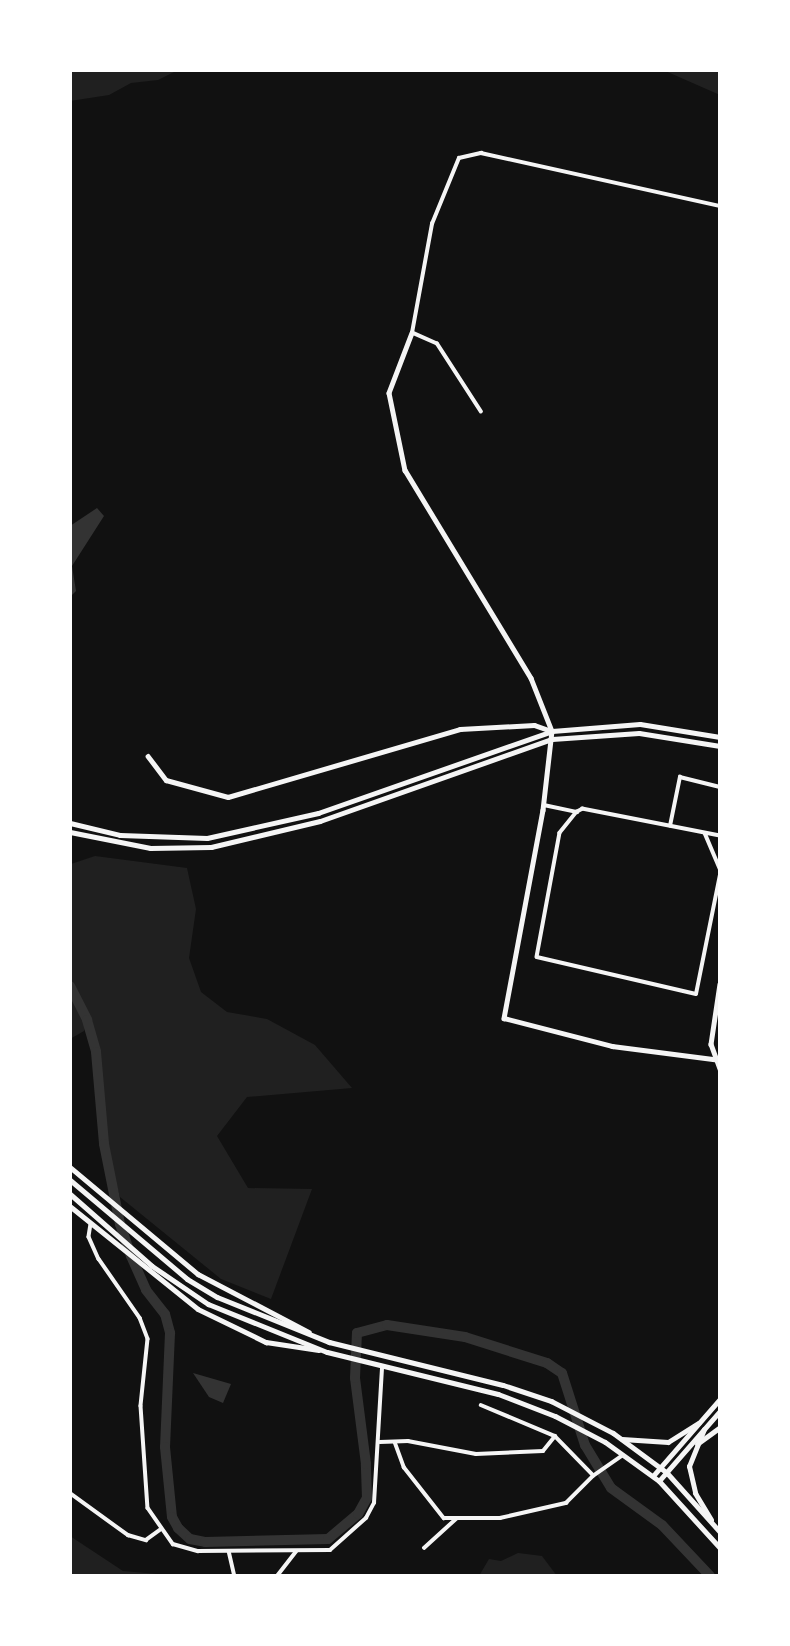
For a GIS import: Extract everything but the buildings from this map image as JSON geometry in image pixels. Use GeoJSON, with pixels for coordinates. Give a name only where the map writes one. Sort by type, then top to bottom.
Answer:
{"type":"FeatureCollection","features":[{"type":"Feature","properties":{"kind":"main road"},"geometry":{"type":"LineString","coordinates":[[70,823],[151,838],[238,833],[341,805],[552,731],[640,724],[720,737]]}},
{"type":"Feature","properties":{"kind":"main road"},"geometry":{"type":"LineString","coordinates":[[70,832],[150,848],[241,842],[344,813],[552,739],[639,733],[720,746]]}},
{"type":"Feature","properties":{"kind":"main road"},"geometry":{"type":"LineString","coordinates":[[70,1180],[158,1255],[217,1297],[328,1342],[551,1401],[613,1433],[667,1473],[720,1532]]}},
{"type":"Feature","properties":{"kind":"main road"},"geometry":{"type":"LineString","coordinates":[[70,1194],[149,1268],[208,1304],[327,1352],[498,1394],[555,1416],[605,1442],[659,1481],[720,1548]]}},
{"type":"Feature","properties":{"kind":"main road"},"geometry":{"type":"LineString","coordinates":[[622,1438],[668,1442],[699,1423]]}},
{"type":"Feature","properties":{"kind":"main road"},"geometry":{"type":"LineString","coordinates":[[704,1429],[689,1466],[690,1480],[711,1520]]}},
{"type":"Feature","properties":{"kind":"street"},"geometry":{"type":"LineString","coordinates":[[717,1060],[612,1046],[503,1018],[544,805],[552,731],[531,678],[405,470],[389,393],[412,333],[432,224],[459,159],[481,153],[720,206]]}},
{"type":"Feature","properties":{"kind":"street"},"geometry":{"type":"LineString","coordinates":[[412,333],[437,344],[481,412]]}},
{"type":"Feature","properties":{"kind":"street"},"geometry":{"type":"LineString","coordinates":[[148,756],[166,780],[228,797],[460,729],[534,725],[552,731]]}},
{"type":"Feature","properties":{"kind":"street"},"geometry":{"type":"LineString","coordinates":[[670,827],[680,777],[720,787]]}},
{"type":"Feature","properties":{"kind":"street"},"geometry":{"type":"LineString","coordinates":[[544,805],[577,812]]}},
{"type":"Feature","properties":{"kind":"street"},"geometry":{"type":"LineString","coordinates":[[720,836],[583,809],[577,812],[560,833],[537,948],[541,959],[696,994],[720,875]]}},
{"type":"Feature","properties":{"kind":"street"},"geometry":{"type":"LineString","coordinates":[[705,833],[720,869]]}},
{"type":"Feature","properties":{"kind":"street"},"geometry":{"type":"LineString","coordinates":[[720,984],[711,1044],[720,1069]]}},
{"type":"Feature","properties":{"kind":"street"},"geometry":{"type":"LineString","coordinates":[[70,1167],[140,1228],[225,1291],[328,1342]]}},
{"type":"Feature","properties":{"kind":"street"},"geometry":{"type":"LineString","coordinates":[[70,1206],[198,1309],[266,1342],[327,1352]]}},
{"type":"Feature","properties":{"kind":"street"},"geometry":{"type":"LineString","coordinates":[[91,1224],[89,1237],[140,1318],[148,1339],[142,1376],[142,1443],[148,1508],[160,1530],[173,1544],[198,1551],[330,1550],[366,1518],[377,1487],[382,1366]]}},
{"type":"Feature","properties":{"kind":"street"},"geometry":{"type":"LineString","coordinates":[[653,1476],[720,1399]]}},
{"type":"Feature","properties":{"kind":"street"},"geometry":{"type":"LineString","coordinates":[[481,1405],[540,1426],[555,1436],[593,1476]]}},
{"type":"Feature","properties":{"kind":"street"},"geometry":{"type":"LineString","coordinates":[[659,1481],[720,1411]]}},
{"type":"Feature","properties":{"kind":"street"},"geometry":{"type":"LineString","coordinates":[[689,1446],[697,1444],[720,1427]]}},
{"type":"Feature","properties":{"kind":"street"},"geometry":{"type":"LineString","coordinates":[[380,1443],[395,1442],[476,1454],[543,1451],[555,1436]]}},
{"type":"Feature","properties":{"kind":"street"},"geometry":{"type":"LineString","coordinates":[[395,1442],[404,1467],[444,1518],[500,1518],[566,1503],[593,1476],[624,1455]]}},
{"type":"Feature","properties":{"kind":"street"},"geometry":{"type":"LineString","coordinates":[[70,1493],[128,1535],[146,1540],[160,1530]]}},
{"type":"Feature","properties":{"kind":"street"},"geometry":{"type":"LineString","coordinates":[[424,1548],[458,1518]]}},
{"type":"Feature","properties":{"kind":"street"},"geometry":{"type":"LineString","coordinates":[[229,1551],[235,1576]]}},
{"type":"Feature","properties":{"kind":"street"},"geometry":{"type":"LineString","coordinates":[[277,1576],[296,1552]]}},
{"type":"Feature","properties":{"kind":"shaded area"},"geometry":{"type":"Polygon","coordinates":[[[70,70],[178,70],[158,80],[131,83],[109,95],[70,101],[70,70]]]}},
{"type":"Feature","properties":{"kind":"shaded area"},"geometry":{"type":"Polygon","coordinates":[[[663,70],[720,70],[720,95],[663,70]]]}},
{"type":"Feature","properties":{"kind":"shaded area"},"geometry":{"type":"Polygon","coordinates":[[[97,508],[104,516],[72,566],[76,591],[70,597],[70,526],[97,508]]]}},
{"type":"Feature","properties":{"kind":"shaded area"},"geometry":{"type":"Polygon","coordinates":[[[95,856],[187,868],[196,909],[189,958],[201,992],[227,1012],[267,1019],[315,1045],[352,1088],[247,1097],[217,1136],[248,1188],[312,1189],[271,1299],[221,1279],[120,1197],[104,1144],[96,1051],[87,1020],[70,986],[71,864],[95,856]]]}},
{"type":"Feature","properties":{"kind":"shaded area"},"geometry":{"type":"Polygon","coordinates":[[[70,990],[86,1022],[84,1031],[70,1039],[70,990]]]}},
{"type":"Feature","properties":{"kind":"shaded area"},"geometry":{"type":"Polygon","coordinates":[[[193,1373],[231,1384],[223,1403],[209,1397],[193,1373]]]}},
{"type":"Feature","properties":{"kind":"shaded area"},"geometry":{"type":"Polygon","coordinates":[[[70,1536],[123,1571],[180,1576],[70,1576],[70,1536]]]}},
{"type":"Feature","properties":{"kind":"shaded area"},"geometry":{"type":"Polygon","coordinates":[[[518,1553],[542,1556],[557,1576],[479,1576],[489,1559],[501,1561],[518,1553]]]}},
{"type":"Feature","properties":{"kind":"waterway"},"geometry":{"type":"LineString","coordinates":[[70,986],[87,1020],[96,1052],[104,1144],[120,1224],[146,1290],[165,1314],[170,1333],[165,1447],[172,1517],[178,1528],[190,1539],[205,1542],[328,1539],[358,1514],[367,1498],[366,1464],[355,1378],[357,1333],[387,1325],[465,1337],[547,1363],[562,1373],[585,1445],[611,1488],[662,1525],[710,1576]]}}]}
